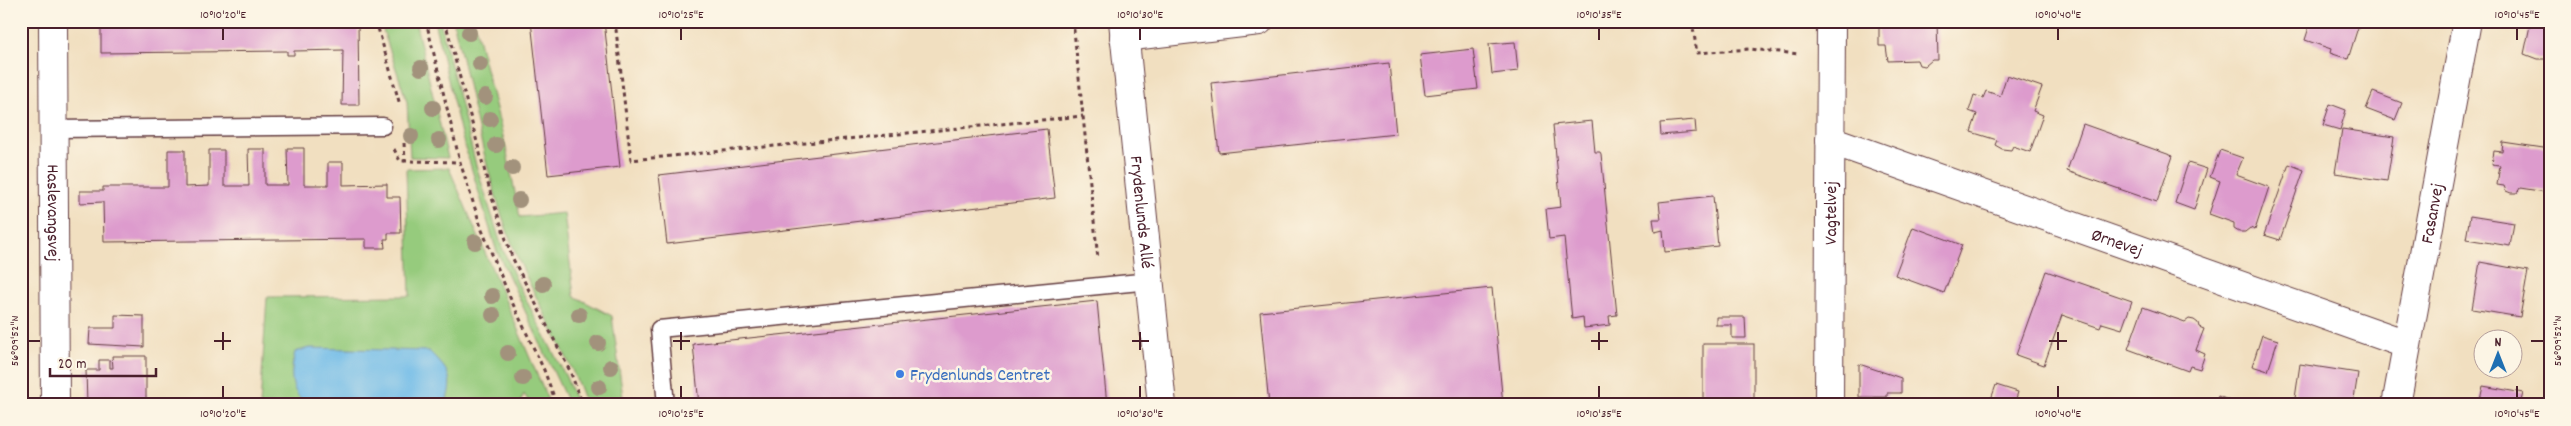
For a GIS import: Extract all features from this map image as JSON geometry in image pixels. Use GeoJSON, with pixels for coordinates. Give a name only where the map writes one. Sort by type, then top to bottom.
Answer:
{"type":"FeatureCollection","features":[{"type":"Feature","properties":{"kind":"street","name":"Haslevangsvej"},"geometry":{"type":"LineString","coordinates":[[53,21],[55,405]]}},
{"type":"Feature","properties":{"kind":"street"},"geometry":{"type":"LineString","coordinates":[[1123,29],[1258,21]]}},
{"type":"Feature","properties":{"kind":"street","name":"Vagtelvej"},"geometry":{"type":"LineString","coordinates":[[1829,405],[1831,21]]}},
{"type":"Feature","properties":{"kind":"street","name":"Fasanvej"},"geometry":{"type":"LineString","coordinates":[[2396,405],[2467,21]]}},
{"type":"Feature","properties":{"kind":"street","name":"Frydenlunds Allé"},"geometry":{"type":"LineString","coordinates":[[1123,29],[1162,405]]}},
{"type":"Feature","properties":{"kind":"street","name":"Ørnevej"},"geometry":{"type":"LineString","coordinates":[[1830,140],[2406,344]]}},
{"type":"Feature","properties":{"kind":"lane"},"geometry":{"type":"LineString","coordinates":[[55,129],[383,126]]}},
{"type":"Feature","properties":{"kind":"lane"},"geometry":{"type":"LineString","coordinates":[[666,405],[659,329],[1150,281]]}},
{"type":"Feature","properties":{"kind":"path"},"geometry":{"type":"LineString","coordinates":[[426,21],[460,162],[482,230],[511,300],[544,370],[557,405]]}},
{"type":"Feature","properties":{"kind":"path"},"geometry":{"type":"LineString","coordinates":[[445,21],[491,195],[512,257],[570,371],[583,405]]}},
{"type":"Feature","properties":{"kind":"path"},"geometry":{"type":"LineString","coordinates":[[615,21],[631,160],[1083,116]]}},
{"type":"Feature","properties":{"kind":"path"},"geometry":{"type":"LineString","coordinates":[[1073,21],[1100,286]]}},
{"type":"Feature","properties":{"kind":"path"},"geometry":{"type":"LineString","coordinates":[[1692,21],[1697,53],[1750,49],[1832,58]]}},
{"type":"Feature","properties":{"kind":"green space"},"geometry":{"type":"Polygon","coordinates":[[[380,21],[415,21],[448,158],[410,157],[407,102],[380,21]]]}},
{"type":"Feature","properties":{"kind":"green space"},"geometry":{"type":"Polygon","coordinates":[[[434,21],[440,21],[476,165],[502,247],[518,284],[566,377],[577,405],[569,405],[496,249],[461,134],[434,21]]]}},
{"type":"Feature","properties":{"kind":"green space"},"geometry":{"type":"Polygon","coordinates":[[[453,21],[474,21],[506,148],[520,217],[564,213],[574,296],[612,316],[624,405],[586,405],[571,367],[517,256],[506,229],[489,171],[453,21]]]}},
{"type":"Feature","properties":{"kind":"green space"},"geometry":{"type":"Polygon","coordinates":[[[449,168],[550,405],[531,405],[524,394],[519,405],[260,405],[267,297],[410,296],[406,169],[449,168]]]}},
{"type":"Feature","properties":{"kind":"water"},"geometry":{"type":"Polygon","coordinates":[[[309,348],[429,351],[445,369],[450,381],[445,405],[311,405],[298,395],[292,383],[295,352],[309,348]]]}},
{"type":"Feature","properties":{"kind":"building"},"geometry":{"type":"Polygon","coordinates":[[[101,21],[358,21],[359,105],[342,105],[343,50],[294,51],[294,55],[287,55],[287,51],[101,53],[101,21]]]}},
{"type":"Feature","properties":{"kind":"building"},"geometry":{"type":"Polygon","coordinates":[[[531,21],[604,21],[620,167],[548,175],[531,21]]]}},
{"type":"Feature","properties":{"kind":"building"},"geometry":{"type":"Polygon","coordinates":[[[1879,21],[1937,21],[1938,60],[1932,60],[1925,66],[1919,65],[1917,60],[1888,61],[1886,46],[1879,46],[1879,21]]]}},
{"type":"Feature","properties":{"kind":"building"},"geometry":{"type":"Polygon","coordinates":[[[2311,21],[2360,21],[2348,59],[2330,53],[2331,49],[2305,40],[2311,21]]]}},
{"type":"Feature","properties":{"kind":"building"},"geometry":{"type":"Polygon","coordinates":[[[2531,21],[2550,21],[2550,59],[2537,59],[2524,54],[2531,21]]]}},
{"type":"Feature","properties":{"kind":"building"},"geometry":{"type":"Polygon","coordinates":[[[1515,42],[1518,71],[1492,74],[1489,44],[1515,42]]]}},
{"type":"Feature","properties":{"kind":"building"},"geometry":{"type":"Polygon","coordinates":[[[1473,49],[1478,89],[1425,95],[1420,55],[1473,49]]]}},
{"type":"Feature","properties":{"kind":"building"},"geometry":{"type":"Polygon","coordinates":[[[1389,63],[1396,134],[1219,153],[1211,83],[1389,63]]]}},
{"type":"Feature","properties":{"kind":"building"},"geometry":{"type":"Polygon","coordinates":[[[2007,75],[2042,87],[2033,111],[2043,115],[2030,152],[2013,146],[2011,150],[2002,149],[1995,145],[1997,140],[1971,132],[1977,114],[1969,111],[1974,95],[1983,98],[1986,91],[2000,96],[2007,75]]]}},
{"type":"Feature","properties":{"kind":"building"},"geometry":{"type":"Polygon","coordinates":[[[2373,92],[2402,103],[2395,120],[2366,109],[2373,92]]]}},
{"type":"Feature","properties":{"kind":"building"},"geometry":{"type":"Polygon","coordinates":[[[2330,104],[2346,110],[2340,130],[2323,125],[2330,104]]]}},
{"type":"Feature","properties":{"kind":"building"},"geometry":{"type":"Polygon","coordinates":[[[1695,120],[1696,132],[1661,135],[1660,123],[1695,120]]]}},
{"type":"Feature","properties":{"kind":"building"},"geometry":{"type":"Polygon","coordinates":[[[1592,121],[1595,152],[1600,152],[1601,154],[1617,315],[1609,316],[1610,325],[1584,328],[1583,317],[1572,319],[1564,237],[1549,239],[1546,209],[1561,207],[1553,125],[1592,121]]]}},
{"type":"Feature","properties":{"kind":"building"},"geometry":{"type":"Polygon","coordinates":[[[2083,124],[2173,156],[2157,202],[2067,171],[2083,124]]]}},
{"type":"Feature","properties":{"kind":"building"},"geometry":{"type":"Polygon","coordinates":[[[1047,129],[1055,198],[667,244],[659,175],[1047,129]]]}},
{"type":"Feature","properties":{"kind":"building"},"geometry":{"type":"Polygon","coordinates":[[[2342,129],[2394,137],[2387,181],[2335,173],[2342,129]]]}},
{"type":"Feature","properties":{"kind":"building"},"geometry":{"type":"Polygon","coordinates":[[[2503,142],[2550,149],[2546,192],[2520,188],[2517,193],[2511,193],[2506,191],[2504,186],[2497,185],[2500,165],[2492,164],[2494,151],[2502,152],[2503,142]]]}},
{"type":"Feature","properties":{"kind":"building"},"geometry":{"type":"Polygon","coordinates":[[[287,148],[304,148],[304,185],[328,185],[328,162],[343,162],[343,185],[387,184],[387,197],[400,197],[401,233],[388,233],[388,239],[384,239],[385,248],[366,248],[366,239],[104,242],[103,202],[80,203],[80,191],[103,191],[103,187],[168,187],[168,150],[185,150],[185,187],[209,186],[209,150],[224,150],[224,186],[249,186],[248,149],[265,149],[265,185],[288,185],[287,148]]]}},
{"type":"Feature","properties":{"kind":"building"},"geometry":{"type":"Polygon","coordinates":[[[2220,150],[2243,158],[2236,175],[2269,187],[2255,230],[2250,228],[2245,232],[2239,232],[2234,229],[2234,223],[2209,214],[2220,181],[2210,177],[2220,150]]]}},
{"type":"Feature","properties":{"kind":"building"},"geometry":{"type":"Polygon","coordinates":[[[2188,163],[2207,169],[2194,210],[2175,203],[2188,163]]]}},
{"type":"Feature","properties":{"kind":"building"},"geometry":{"type":"Polygon","coordinates":[[[2289,164],[2304,170],[2280,240],[2264,235],[2289,164]]]}},
{"type":"Feature","properties":{"kind":"building"},"geometry":{"type":"Polygon","coordinates":[[[1713,196],[1718,246],[1665,252],[1663,230],[1655,232],[1653,219],[1661,219],[1659,202],[1713,196]]]}},
{"type":"Feature","properties":{"kind":"building"},"geometry":{"type":"Polygon","coordinates":[[[2470,216],[2514,223],[2510,246],[2466,239],[2470,216]]]}},
{"type":"Feature","properties":{"kind":"building"},"geometry":{"type":"Polygon","coordinates":[[[1913,227],[1962,245],[1944,293],[1895,275],[1913,227]]]}},
{"type":"Feature","properties":{"kind":"building"},"geometry":{"type":"Polygon","coordinates":[[[2480,262],[2528,271],[2520,317],[2472,309],[2480,262]]]}},
{"type":"Feature","properties":{"kind":"building"},"geometry":{"type":"Polygon","coordinates":[[[2046,271],[2132,301],[2122,329],[2102,323],[2100,328],[2062,315],[2044,365],[2016,355],[2046,271]]]}},
{"type":"Feature","properties":{"kind":"building"},"geometry":{"type":"Polygon","coordinates":[[[1492,288],[1503,405],[1269,405],[1260,312],[1492,288]]]}},
{"type":"Feature","properties":{"kind":"building","name":"Frydenlunds Centret"},"geometry":{"type":"Polygon","coordinates":[[[1097,301],[1107,405],[699,405],[693,344],[1097,301]]]}},
{"type":"Feature","properties":{"kind":"building"},"geometry":{"type":"Polygon","coordinates":[[[2143,307],[2185,322],[2189,319],[2194,320],[2198,323],[2199,327],[2204,329],[2196,350],[2205,354],[2200,369],[2190,366],[2188,371],[2128,349],[2143,307]]]}},
{"type":"Feature","properties":{"kind":"building"},"geometry":{"type":"Polygon","coordinates":[[[115,315],[144,316],[144,347],[89,344],[90,328],[115,328],[115,315]]]}},
{"type":"Feature","properties":{"kind":"building"},"geometry":{"type":"Polygon","coordinates":[[[1716,317],[1745,317],[1746,338],[1732,338],[1732,325],[1716,325],[1716,317]]]}},
{"type":"Feature","properties":{"kind":"building"},"geometry":{"type":"Polygon","coordinates":[[[2262,335],[2278,340],[2268,371],[2252,366],[2262,335]]]}},
{"type":"Feature","properties":{"kind":"building"},"geometry":{"type":"Polygon","coordinates":[[[1703,344],[1754,344],[1754,405],[1703,405],[1703,344]]]}},
{"type":"Feature","properties":{"kind":"building"},"geometry":{"type":"Polygon","coordinates":[[[112,356],[146,356],[146,405],[87,405],[86,370],[99,370],[99,360],[110,360],[110,368],[113,368],[112,356]]]}},
{"type":"Feature","properties":{"kind":"building"},"geometry":{"type":"Polygon","coordinates":[[[1859,364],[1901,378],[1901,393],[1887,393],[1887,397],[1859,397],[1859,364]]]}},
{"type":"Feature","properties":{"kind":"building"},"geometry":{"type":"Polygon","coordinates":[[[2300,364],[2358,373],[2353,405],[2294,405],[2300,364]]]}},
{"type":"Feature","properties":{"kind":"building"},"geometry":{"type":"Polygon","coordinates":[[[1996,385],[2018,392],[2014,405],[1990,402],[1996,385]]]}},
{"type":"Feature","properties":{"kind":"building"},"geometry":{"type":"Polygon","coordinates":[[[2483,386],[2523,393],[2520,405],[2479,405],[2483,386]]]}},
{"type":"Feature","properties":{"kind":"building"},"geometry":{"type":"Polygon","coordinates":[[[2218,396],[2231,401],[2230,405],[2215,405],[2218,396]]]}},
{"type":"Feature","properties":{"kind":"place","name":"Frydenlunds Centret"},"geometry":{"type":"Point","coordinates":[900,374]}}]}
